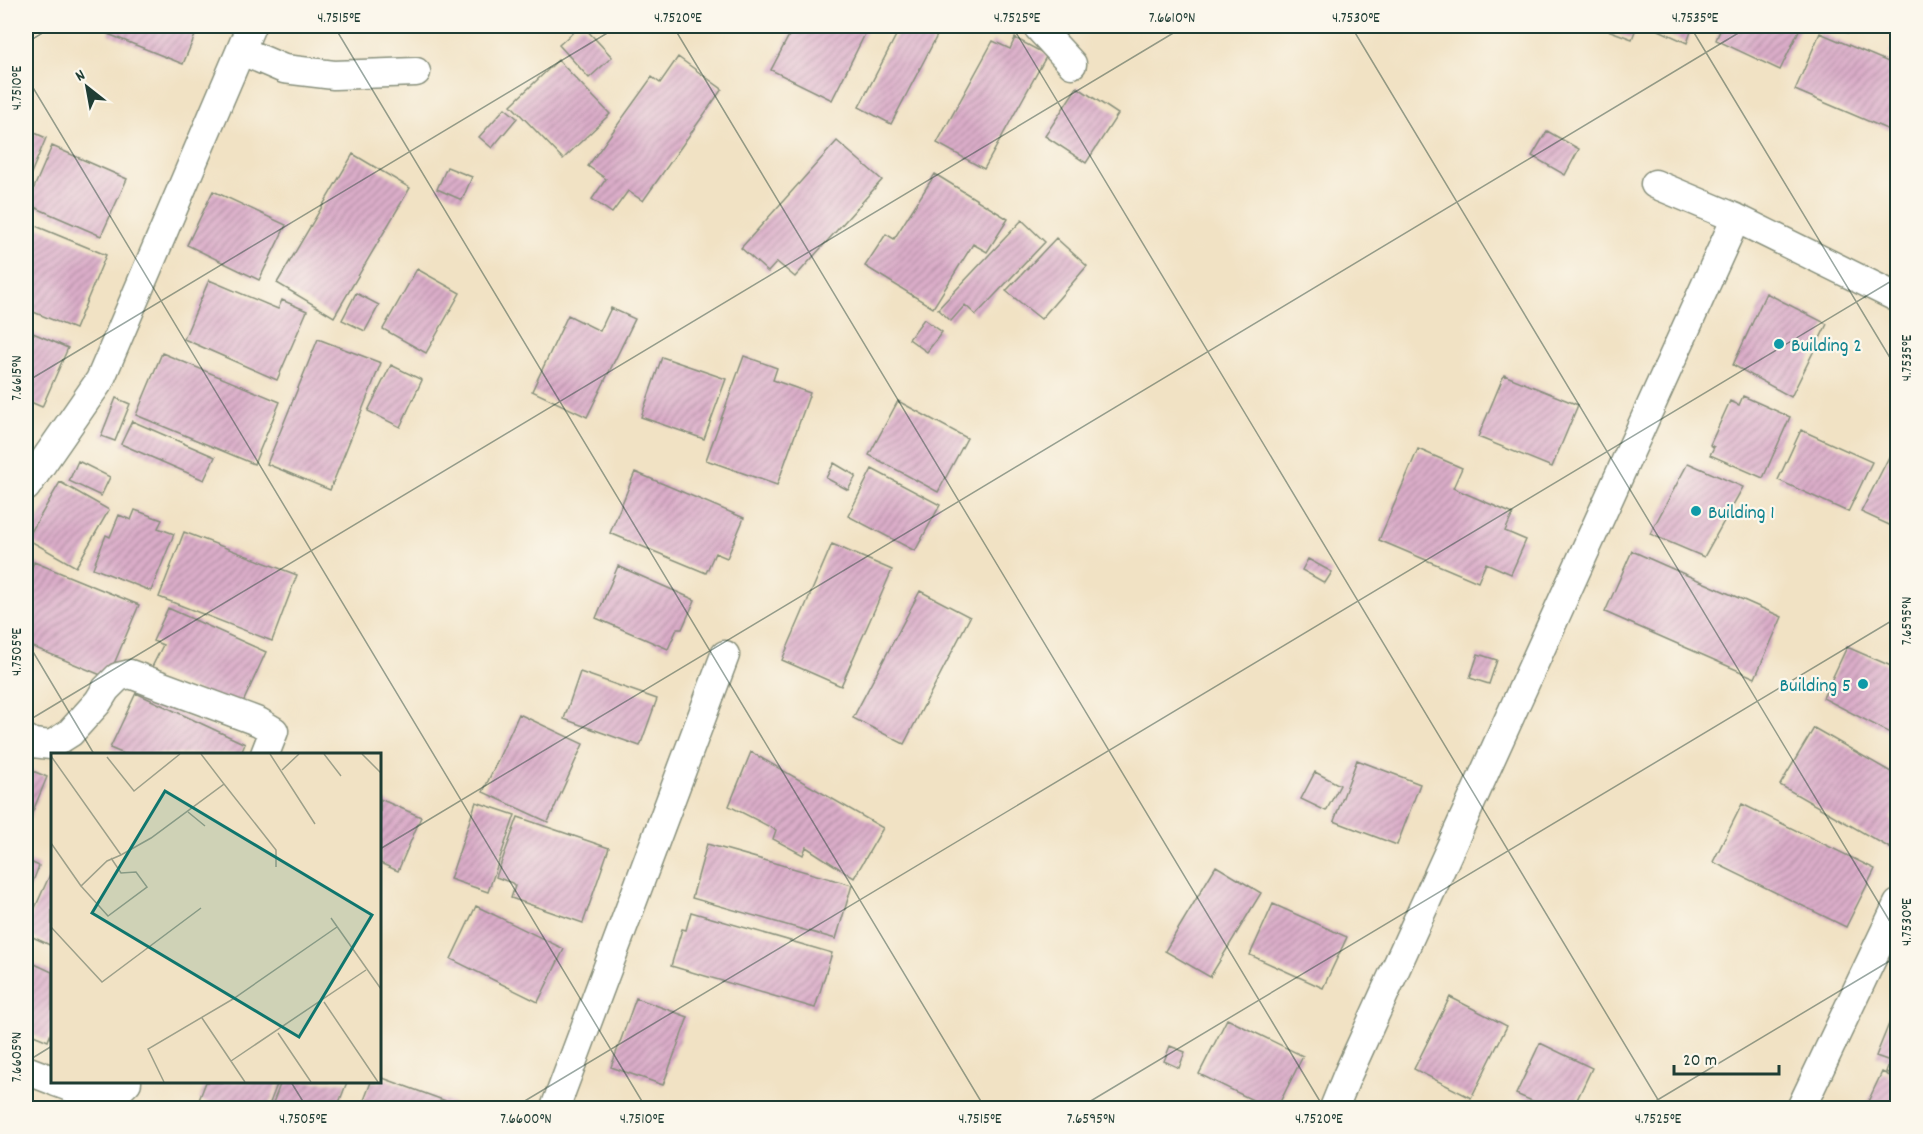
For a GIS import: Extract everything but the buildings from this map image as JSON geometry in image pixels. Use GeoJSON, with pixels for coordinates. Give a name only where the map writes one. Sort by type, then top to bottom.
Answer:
{"type":"FeatureCollection","features":[{"type":"Feature","properties":{"kind":"street"},"geometry":{"type":"LineString","coordinates":[[1037,26],[1072,64]]}},
{"type":"Feature","properties":{"kind":"street"},"geometry":{"type":"LineString","coordinates":[[26,487],[100,380],[247,38],[284,69],[334,75],[416,72]]}},
{"type":"Feature","properties":{"kind":"street"},"geometry":{"type":"LineString","coordinates":[[1655,184],[1736,218],[1898,298]]}},
{"type":"Feature","properties":{"kind":"street"},"geometry":{"type":"LineString","coordinates":[[1334,1108],[1356,1054],[1736,218]]}},
{"type":"Feature","properties":{"kind":"street"},"geometry":{"type":"LineString","coordinates":[[555,1108],[725,655]]}},
{"type":"Feature","properties":{"kind":"street"},"geometry":{"type":"LineString","coordinates":[[26,739],[33,743],[51,745],[70,733],[98,702],[106,688],[118,677],[130,674],[259,722],[274,731],[265,753]]}},
{"type":"Feature","properties":{"kind":"street"},"geometry":{"type":"LineString","coordinates":[[1801,1108],[1898,904]]}},
{"type":"Feature","properties":{"kind":"street"},"geometry":{"type":"LineString","coordinates":[[26,1070],[51,1080]]}},
{"type":"Feature","properties":{"kind":"street"},"geometry":{"type":"LineString","coordinates":[[59,1083],[89,1094],[120,1089],[126,1083]]}},
{"type":"Feature","properties":{"kind":"place","name":"Building 2"},"geometry":{"type":"Point","coordinates":[1779,344]}},
{"type":"Feature","properties":{"kind":"place","name":"Building 1"},"geometry":{"type":"Point","coordinates":[1696,511]}},
{"type":"Feature","properties":{"kind":"place","name":"Building 5"},"geometry":{"type":"Point","coordinates":[1863,684]}}]}
